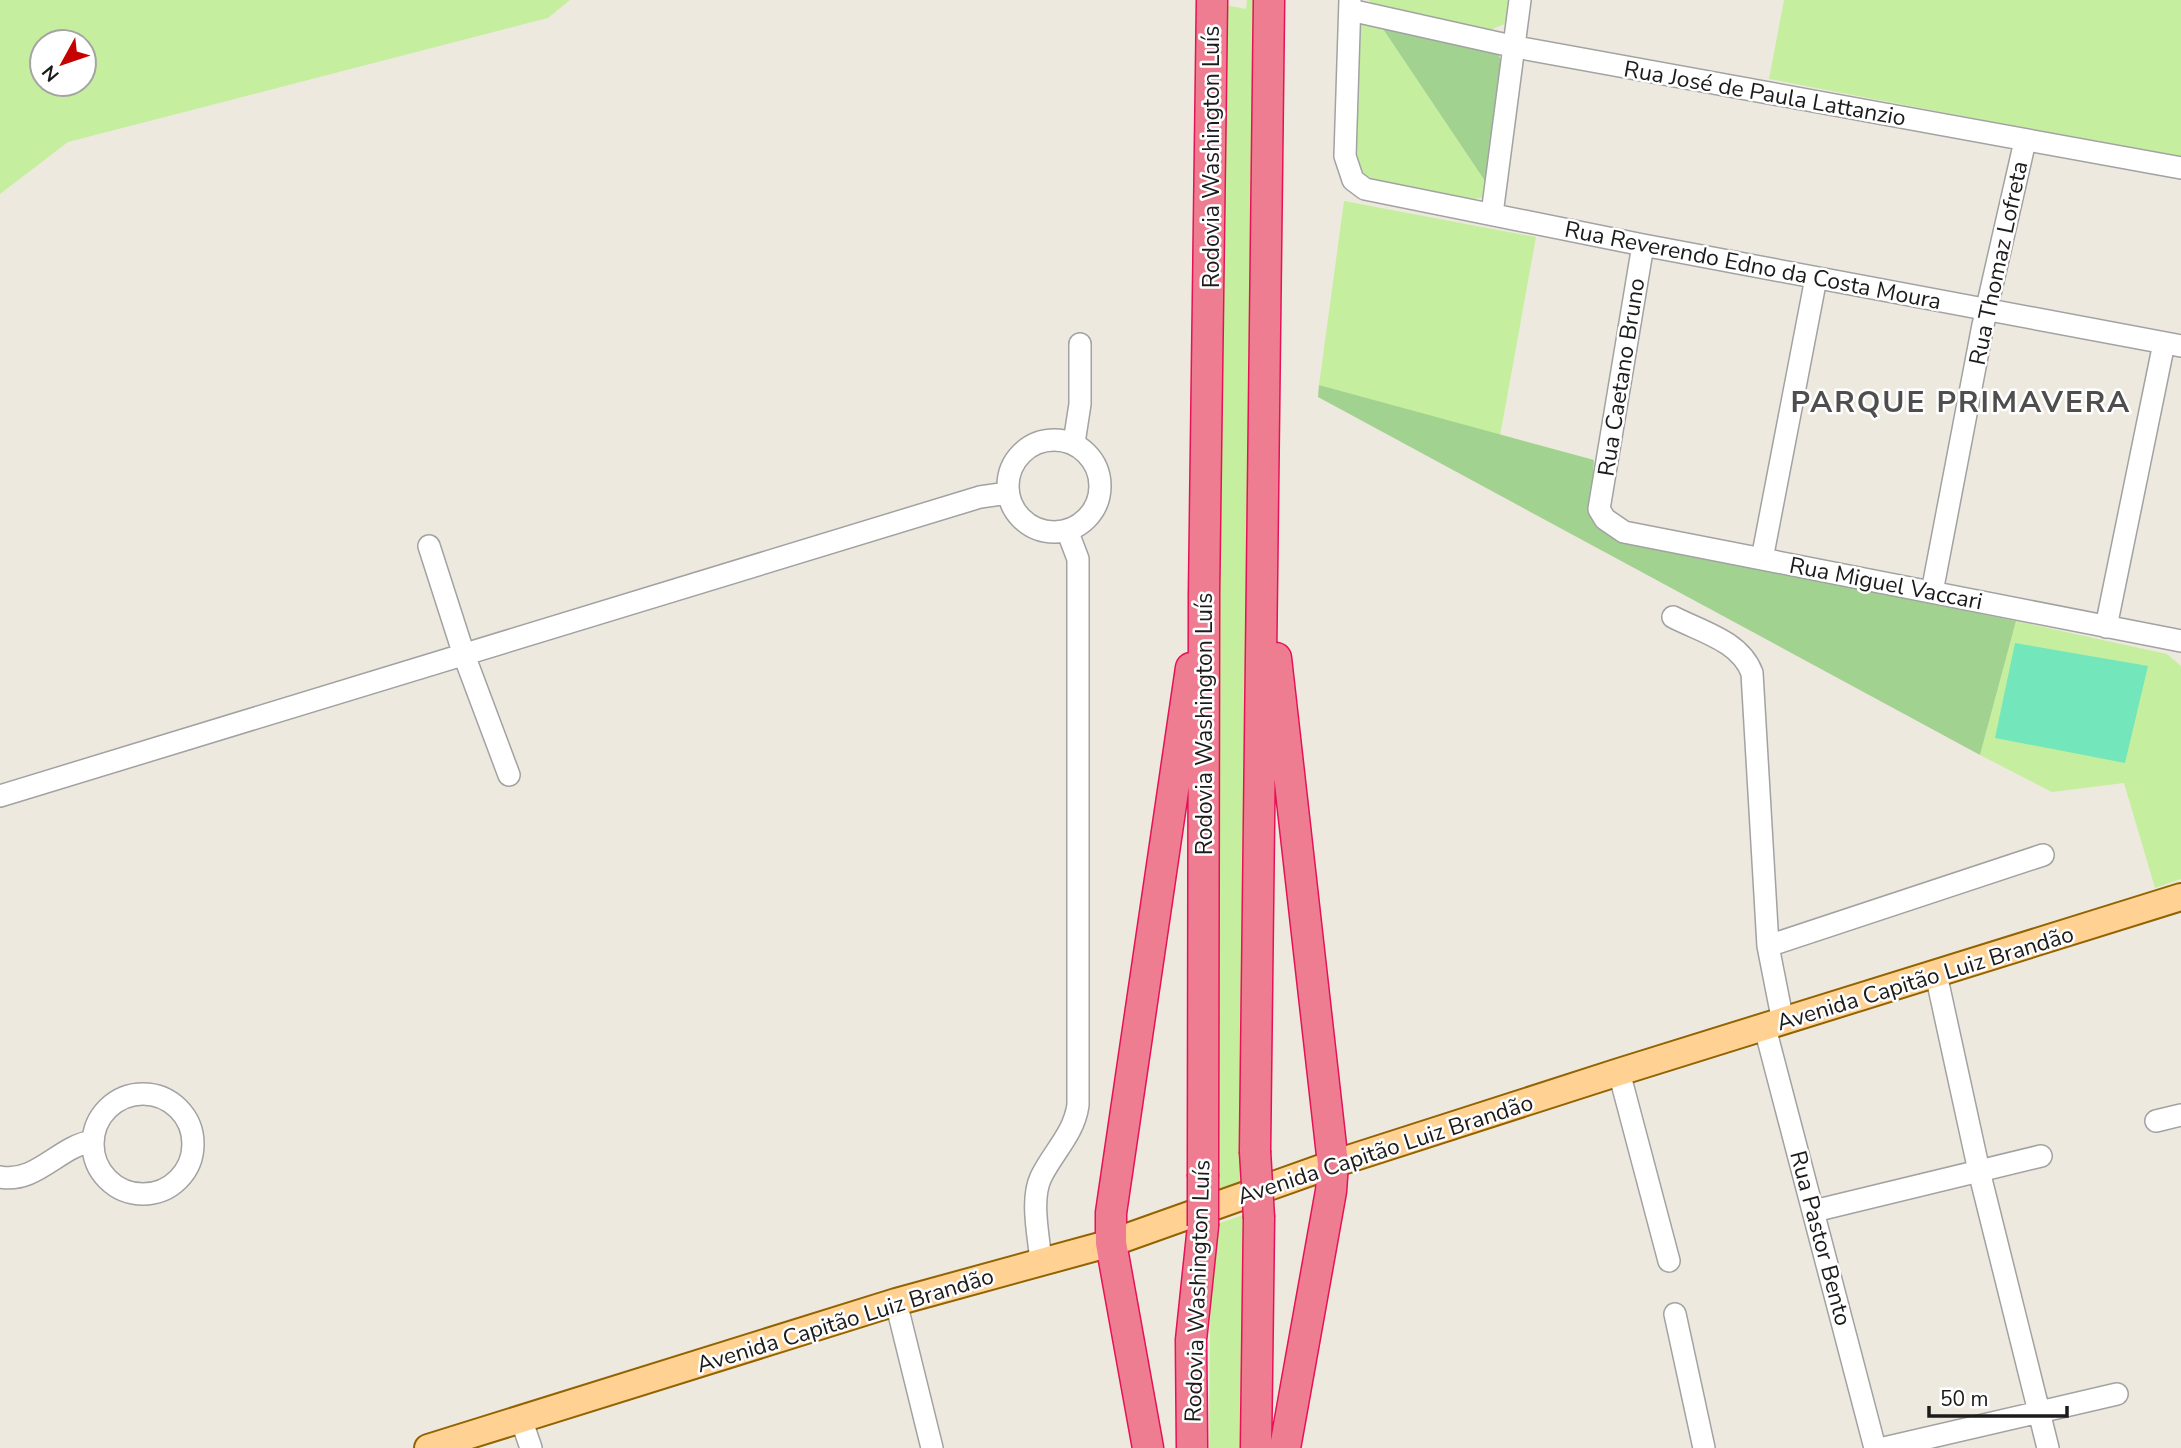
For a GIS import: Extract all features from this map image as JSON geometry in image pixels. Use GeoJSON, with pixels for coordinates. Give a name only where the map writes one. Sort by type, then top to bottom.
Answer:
{"type":"FeatureCollection","features":[{"type":"Feature","properties":{"kind":"highway","name":"Rodovia Washington Luís"},"geometry":{"type":"LineString","coordinates":[[1192,1448],[1191,1340],[1203,1226],[1204,595],[1212,0]]}},
{"type":"Feature","properties":{"kind":"highway"},"geometry":{"type":"LineString","coordinates":[[1256,1448],[1259,1218],[1255,1151],[1269,0]]}},
{"type":"Feature","properties":{"kind":"highway"},"geometry":{"type":"LineString","coordinates":[[1262,542],[1333,1164],[1331,1191],[1285,1448]]}},
{"type":"Feature","properties":{"kind":"highway"},"geometry":{"type":"LineString","coordinates":[[1148,1448],[1111,1243],[1111,1213],[1180,729],[1204,595]]}},
{"type":"Feature","properties":{"kind":"main road","name":"Avenida Capitão Luiz Brandão"},"geometry":{"type":"LineString","coordinates":[[428,1448],[896,1302],[1111,1243],[1333,1164],[2181,897]]}},
{"type":"Feature","properties":{"kind":"street"},"geometry":{"type":"LineString","coordinates":[[1492,214],[1516,47],[1520,0]]}},
{"type":"Feature","properties":{"kind":"street","name":"Rua José de Paula Lattanzio"},"geometry":{"type":"LineString","coordinates":[[1350,5],[1516,47],[2181,168]]}},
{"type":"Feature","properties":{"kind":"street","name":"Rua Reverendo Edno da Costa Moura"},"geometry":{"type":"LineString","coordinates":[[1350,5],[1345,156],[1353,180],[1365,189],[1643,245],[2173,344]]}},
{"type":"Feature","properties":{"kind":"street","name":"Rua Thomaz Lofreta"},"geometry":{"type":"LineString","coordinates":[[1932,592],[1986,310],[2025,141]]}},
{"type":"Feature","properties":{"kind":"street","name":"Rua Caetano Bruno"},"geometry":{"type":"LineString","coordinates":[[1599,509],[1643,245]]}},
{"type":"Feature","properties":{"kind":"street"},"geometry":{"type":"LineString","coordinates":[[1762,559],[1816,278]]}},
{"type":"Feature","properties":{"kind":"street"},"geometry":{"type":"LineString","coordinates":[[1074,443],[1080,404],[1080,344]]}},
{"type":"Feature","properties":{"kind":"street"},"geometry":{"type":"LineString","coordinates":[[2106,626],[2173,344]]}},
{"type":"Feature","properties":{"kind":"street"},"geometry":{"type":"LineString","coordinates":[[1052,439],[1074,443],[1084,449],[1097,467],[1101,489],[1099,500],[1087,519],[1068,530],[1045,531],[1035,528],[1017,514],[1009,493],[1010,471],[1022,452],[1031,445],[1052,439]]}},
{"type":"Feature","properties":{"kind":"street"},"geometry":{"type":"LineString","coordinates":[[0,796],[980,497],[1009,493]]}},
{"type":"Feature","properties":{"kind":"street","name":"Rua Miguel Vaccari"},"geometry":{"type":"LineString","coordinates":[[1599,509],[1605,519],[1623,532],[2181,640]]}},
{"type":"Feature","properties":{"kind":"street"},"geometry":{"type":"LineString","coordinates":[[1041,1262],[1037,1195],[1040,1178],[1076,1122],[1078,1105],[1079,559],[1068,530]]}},
{"type":"Feature","properties":{"kind":"street"},"geometry":{"type":"LineString","coordinates":[[429,546],[464,655],[509,775]]}},
{"type":"Feature","properties":{"kind":"street","name":"Rua Pastor Bento"},"geometry":{"type":"LineString","coordinates":[[1673,617],[1736,648],[1746,658],[1752,673],[1774,1025],[1814,1211],[1875,1448]]}},
{"type":"Feature","properties":{"kind":"street"},"geometry":{"type":"LineString","coordinates":[[1769,946],[2043,855]]}},
{"type":"Feature","properties":{"kind":"street"},"geometry":{"type":"LineString","coordinates":[[1936,974],[1979,1171],[2048,1448]]}},
{"type":"Feature","properties":{"kind":"street"},"geometry":{"type":"LineString","coordinates":[[1619,1072],[1669,1261]]}},
{"type":"Feature","properties":{"kind":"street"},"geometry":{"type":"LineString","coordinates":[[140,1094],[163,1099],[174,1105],[188,1124],[193,1147],[186,1170],[179,1180],[169,1187],[146,1194],[123,1190],[104,1175],[97,1165],[93,1142],[95,1129],[108,1109],[128,1097],[140,1094]]}},
{"type":"Feature","properties":{"kind":"street"},"geometry":{"type":"LineString","coordinates":[[2155,1121],[2181,1115]]}},
{"type":"Feature","properties":{"kind":"street"},"geometry":{"type":"LineString","coordinates":[[0,1177],[27,1175],[78,1144],[93,1142]]}},
{"type":"Feature","properties":{"kind":"street"},"geometry":{"type":"LineString","coordinates":[[1814,1211],[2041,1156]]}},
{"type":"Feature","properties":{"kind":"street"},"geometry":{"type":"LineString","coordinates":[[896,1302],[932,1448]]}},
{"type":"Feature","properties":{"kind":"street"},"geometry":{"type":"LineString","coordinates":[[1675,1314],[1704,1448]]}},
{"type":"Feature","properties":{"kind":"street"},"geometry":{"type":"LineString","coordinates":[[1884,1448],[2117,1394]]}},
{"type":"Feature","properties":{"kind":"street"},"geometry":{"type":"LineString","coordinates":[[521,1419],[530,1448]]}},
{"type":"Feature","properties":{"kind":"green space"},"geometry":{"type":"Polygon","coordinates":[[[0,0],[570,0],[548,18],[68,142],[0,194],[0,0]]]}},
{"type":"Feature","properties":{"kind":"green space"},"geometry":{"type":"Polygon","coordinates":[[[1247,0],[1260,0],[1247,1184],[1219,1193],[1214,1173],[1220,4],[1246,9],[1247,0]]]}},
{"type":"Feature","properties":{"kind":"green space"},"geometry":{"type":"Polygon","coordinates":[[[1368,0],[1513,0],[1507,23],[1490,30],[1380,9],[1368,0]]]}},
{"type":"Feature","properties":{"kind":"green space"},"geometry":{"type":"Polygon","coordinates":[[[1784,0],[2181,0],[2181,158],[1769,79],[1784,0]]]}},
{"type":"Feature","properties":{"kind":"green space"},"geometry":{"type":"Polygon","coordinates":[[[1377,20],[1489,187],[1486,197],[1468,200],[1366,182],[1350,153],[1357,27],[1362,21],[1377,20]]]}},
{"type":"Feature","properties":{"kind":"green space"},"geometry":{"type":"Polygon","coordinates":[[[1377,20],[1498,53],[1502,64],[1489,187],[1377,20]]]}},
{"type":"Feature","properties":{"kind":"green space"},"geometry":{"type":"Polygon","coordinates":[[[1344,201],[1536,237],[1500,436],[1319,385],[1344,201]]]}},
{"type":"Feature","properties":{"kind":"green space"},"geometry":{"type":"Polygon","coordinates":[[[1319,385],[1594,460],[1590,510],[1622,541],[2016,621],[1980,755],[1318,397],[1319,385]]]}},
{"type":"Feature","properties":{"kind":"green space"},"geometry":{"type":"Polygon","coordinates":[[[2016,621],[2167,654],[2181,666],[2181,879],[2155,888],[2124,783],[2052,792],[1980,755],[2016,621]]]}},
{"type":"Feature","properties":{"kind":"green space"},"geometry":{"type":"Polygon","coordinates":[[[2015,643],[2148,666],[2125,763],[1995,738],[2015,643]]]}},
{"type":"Feature","properties":{"kind":"green space"},"geometry":{"type":"Polygon","coordinates":[[[1246,1214],[1244,1448],[1209,1448],[1211,1232],[1220,1223],[1246,1214]]]}},
{"type":"Feature","properties":{"kind":"district","name":"PARQUE PRIMAVERA"},"geometry":{"type":"Point","coordinates":[1961,402]}}]}
